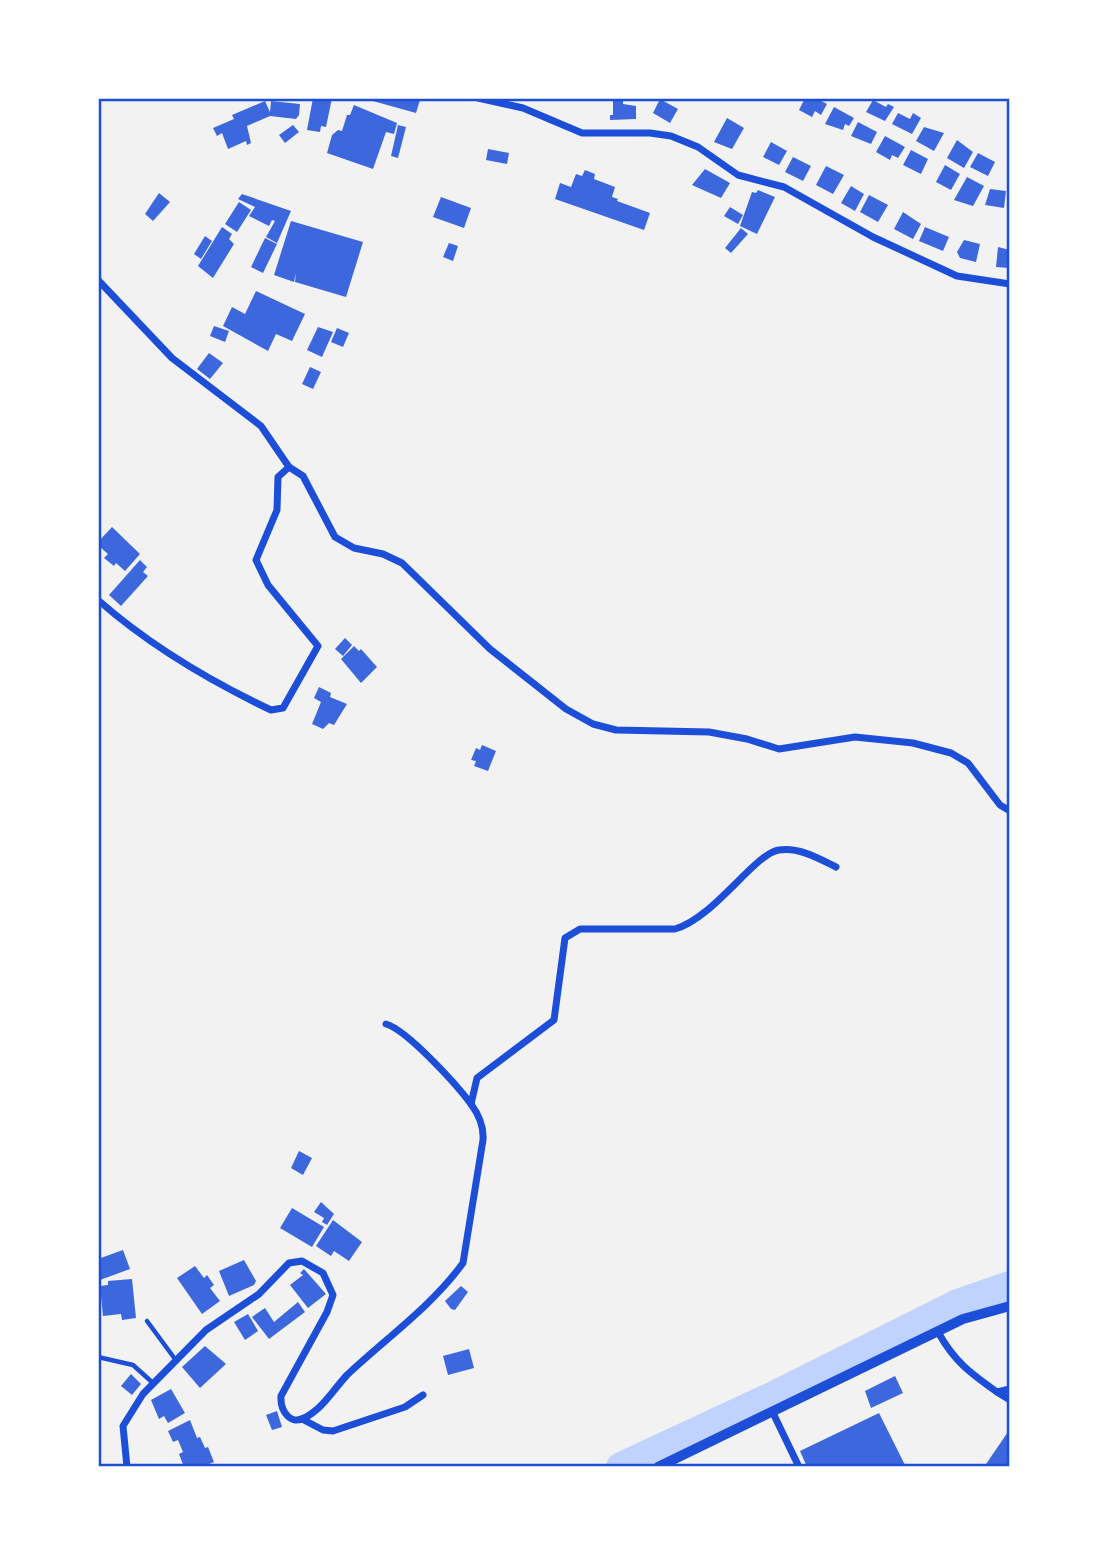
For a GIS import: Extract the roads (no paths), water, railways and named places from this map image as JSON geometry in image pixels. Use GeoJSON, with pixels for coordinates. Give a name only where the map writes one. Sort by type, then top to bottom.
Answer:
{"type":"FeatureCollection","features":[{"type":"Feature","properties":{"kind":"street"},"geometry":{"type":"LineString","coordinates":[[478,98],[523,108],[582,132],[671,136],[698,147],[737,175],[792,191],[873,237],[957,276],[1010,284]]}},
{"type":"Feature","properties":{"kind":"street"},"geometry":{"type":"LineString","coordinates":[[98,280],[172,358],[261,426],[289,467],[303,476],[335,537],[354,548],[383,554],[402,563],[490,649],[549,697],[584,719],[629,732],[688,730],[729,735],[785,750],[855,737],[913,743],[951,754],[968,763],[1000,805],[1010,811]]}},
{"type":"Feature","properties":{"kind":"street"},"geometry":{"type":"LineString","coordinates":[[98,600],[132,629],[184,662],[271,710],[283,708],[318,646],[258,568],[257,554],[277,510],[278,477],[289,467]]}},
{"type":"Feature","properties":{"kind":"street"},"geometry":{"type":"LineString","coordinates":[[471,1104],[477,1078],[554,1020],[565,938],[570,933],[580,929],[675,929],[686,926],[728,894],[764,855],[777,850],[804,852],[836,867]]}},
{"type":"Feature","properties":{"kind":"street"},"geometry":{"type":"LineString","coordinates":[[302,1419],[319,1407],[344,1379],[452,1278],[463,1263],[483,1140],[482,1125],[471,1104],[422,1050],[386,1024]]}},
{"type":"Feature","properties":{"kind":"street"},"geometry":{"type":"LineString","coordinates":[[127,1467],[123,1426],[153,1384],[206,1330],[259,1294],[289,1263],[302,1261],[316,1266],[328,1280],[333,1294],[281,1400],[286,1416],[333,1431],[405,1407],[423,1395]]}},
{"type":"Feature","properties":{"kind":"street"},"geometry":{"type":"LineString","coordinates":[[659,1467],[963,1319],[1010,1306]]}},
{"type":"Feature","properties":{"kind":"street"},"geometry":{"type":"LineString","coordinates":[[938,1332],[952,1356],[1010,1400]]}},
{"type":"Feature","properties":{"kind":"street"},"geometry":{"type":"LineString","coordinates":[[997,1392],[1010,1389]]}},
{"type":"Feature","properties":{"kind":"street"},"geometry":{"type":"LineString","coordinates":[[773,1413],[799,1467]]}},
{"type":"Feature","properties":{"kind":"lane"},"geometry":{"type":"LineString","coordinates":[[147,1321],[175,1359]]}},
{"type":"Feature","properties":{"kind":"lane"},"geometry":{"type":"LineString","coordinates":[[98,1357],[133,1365],[153,1384]]}},
{"type":"Feature","properties":{"kind":"waterway"},"geometry":{"type":"LineString","coordinates":[[621,1467],[774,1396],[958,1304],[1010,1286]]}}]}
